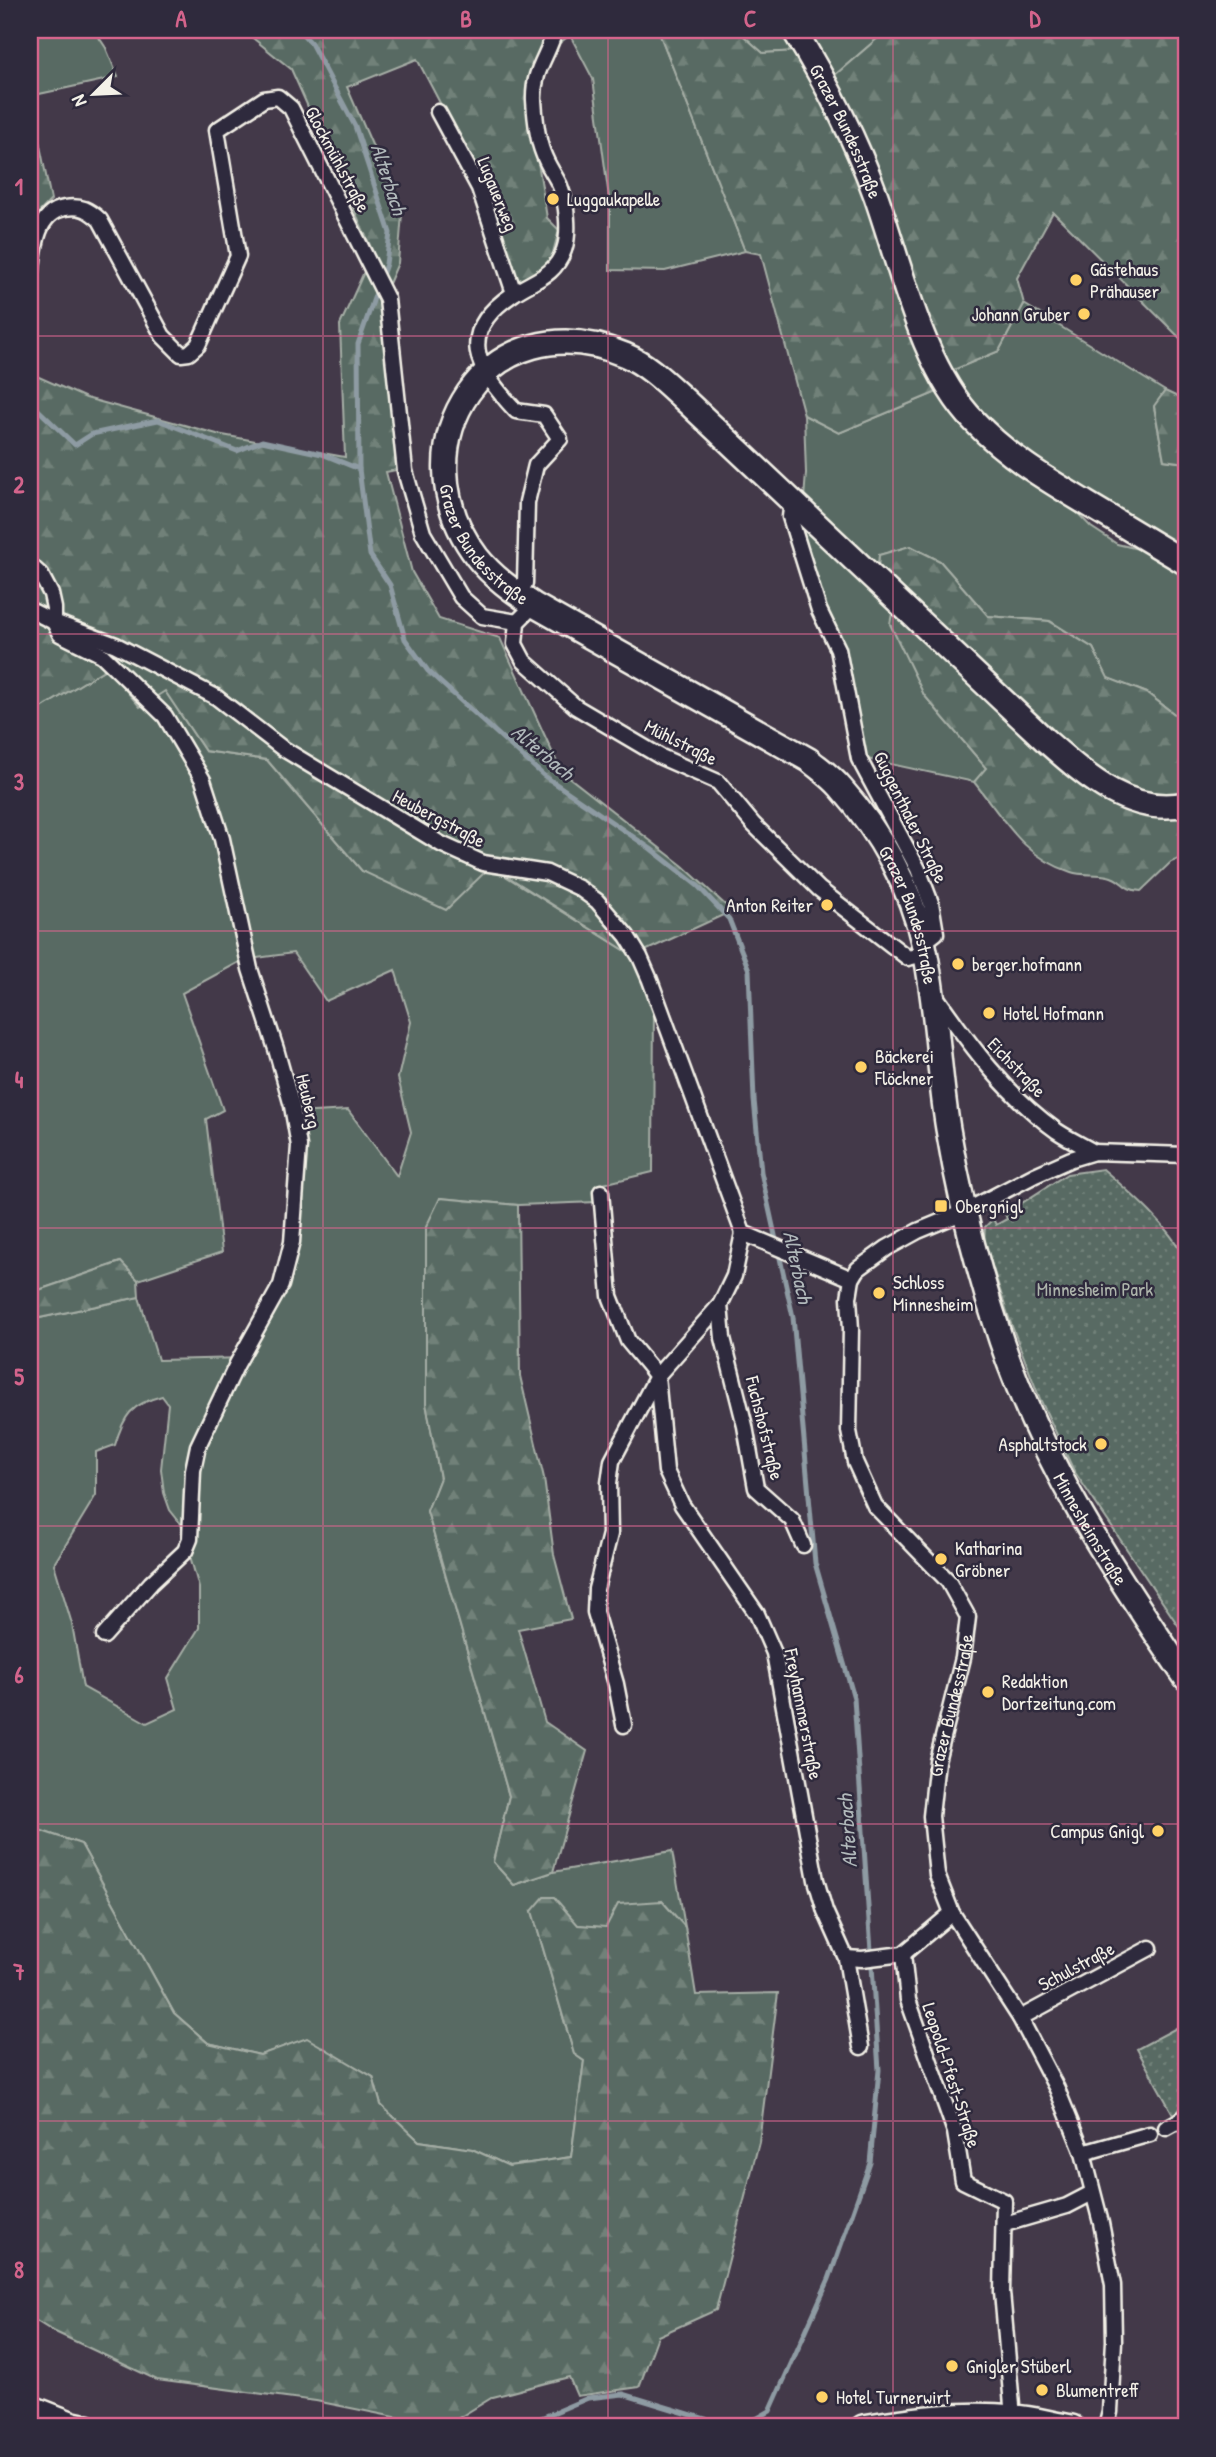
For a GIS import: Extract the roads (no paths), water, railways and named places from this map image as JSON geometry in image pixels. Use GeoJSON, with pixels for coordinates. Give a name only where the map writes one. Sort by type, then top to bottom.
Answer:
{"type":"FeatureCollection","features":[{"type":"Feature","properties":{"kind":"main road","name":"Grazer Bundesstraße"},"geometry":{"type":"LineString","coordinates":[[794,30],[824,78],[875,193],[930,354],[949,390],[973,421],[1026,466],[1186,562]]}},
{"type":"Feature","properties":{"kind":"main road","name":"Grazer Bundesstraße"},"geometry":{"type":"LineString","coordinates":[[964,1212],[948,1128],[924,949],[907,890],[876,833],[840,786],[809,760],[526,600],[493,576],[475,555],[451,505],[445,471],[448,439],[458,408],[474,383],[501,359],[530,347],[561,341],[597,344],[628,356],[661,379],[1045,740],[1094,782],[1130,801],[1158,806],[1186,804]]}},
{"type":"Feature","properties":{"kind":"main road","name":"Minnesheimstraße"},"geometry":{"type":"LineString","coordinates":[[964,1212],[1002,1343],[1040,1437],[1093,1539],[1186,1678]]}},
{"type":"Feature","properties":{"kind":"main road"},"geometry":{"type":"LineString","coordinates":[[30,2407],[87,2427]]}},
{"type":"Feature","properties":{"kind":"main road"},"geometry":{"type":"LineString","coordinates":[[863,2427],[917,2418],[1013,2417],[1072,2427]]}},
{"type":"Feature","properties":{"kind":"street"},"geometry":{"type":"LineString","coordinates":[[517,622],[526,600],[527,502],[536,465],[560,439],[544,415],[516,411],[495,389],[480,361],[477,344],[485,317],[514,293],[552,272],[565,248],[566,219],[561,189],[542,151],[534,102],[534,84],[540,62],[552,43],[555,30]]}},
{"type":"Feature","properties":{"kind":"street","name":"Glockmühlstraße"},"geometry":{"type":"LineString","coordinates":[[30,287],[39,228],[49,214],[62,208],[88,209],[100,220],[163,336],[181,354],[190,353],[198,345],[238,256],[218,130],[264,99],[278,97],[291,108],[387,299],[405,471],[424,533],[461,597],[482,616],[517,622]]}},
{"type":"Feature","properties":{"kind":"street","name":"Lugauerweg"},"geometry":{"type":"LineString","coordinates":[[438,112],[479,188],[514,293]]}},
{"type":"Feature","properties":{"kind":"street","name":"Guggenthaler Straße"},"geometry":{"type":"LineString","coordinates":[[792,502],[790,517],[815,597],[838,649],[859,759],[918,869],[931,903],[936,933],[924,949]]}},
{"type":"Feature","properties":{"kind":"street"},"geometry":{"type":"LineString","coordinates":[[30,565],[41,575],[51,594],[54,622]]}},
{"type":"Feature","properties":{"kind":"street","name":"Heuberg"},"geometry":{"type":"LineString","coordinates":[[30,610],[54,622],[60,634],[102,655],[165,716],[203,780],[222,839],[250,969],[292,1106],[299,1146],[292,1242],[281,1285],[237,1364],[198,1446],[193,1470],[190,1539],[185,1551],[151,1583],[104,1636]]}},
{"type":"Feature","properties":{"kind":"street","name":"Heubergstraße"},"geometry":{"type":"LineString","coordinates":[[54,622],[117,645],[216,697],[282,748],[441,844],[483,863],[547,873],[579,888],[597,901],[627,936],[640,957],[661,1006],[743,1233]]}},
{"type":"Feature","properties":{"kind":"street","name":"Mühlstraße"},"geometry":{"type":"LineString","coordinates":[[517,622],[515,644],[524,661],[576,707],[661,757],[718,782],[752,824],[819,889],[908,958],[924,949]]}},
{"type":"Feature","properties":{"kind":"street","name":"Eichstraße"},"geometry":{"type":"LineString","coordinates":[[931,989],[969,1045],[995,1075],[1057,1131],[1094,1152]]}},
{"type":"Feature","properties":{"kind":"street","name":"Eichstraße"},"geometry":{"type":"LineString","coordinates":[[964,1212],[1035,1175],[1094,1152],[1186,1155]]}},
{"type":"Feature","properties":{"kind":"street"},"geometry":{"type":"LineString","coordinates":[[601,1192],[610,1296],[628,1341],[657,1376]]}},
{"type":"Feature","properties":{"kind":"street"},"geometry":{"type":"LineString","coordinates":[[624,1725],[616,1684],[595,1612],[596,1589],[610,1534],[609,1483],[612,1461],[657,1376],[720,1305],[734,1276],[743,1233],[852,1279],[858,1269],[887,1248],[918,1231],[964,1212]]}},
{"type":"Feature","properties":{"kind":"street","name":"Grazer Bundesstraße"},"geometry":{"type":"LineString","coordinates":[[852,1279],[849,1298],[849,1431],[855,1462],[875,1506],[948,1581],[968,1617],[963,1658],[937,1761],[931,1816],[937,1875],[952,1913],[1020,2018],[1057,2090],[1083,2153],[1113,2285],[1114,2341],[1110,2412],[1106,2427]]}},
{"type":"Feature","properties":{"kind":"street","name":"Fuchshofstraße"},"geometry":{"type":"LineString","coordinates":[[720,1305],[723,1338],[757,1488],[792,1520],[803,1545]]}},
{"type":"Feature","properties":{"kind":"street","name":"Freyhammerstraße"},"geometry":{"type":"LineString","coordinates":[[657,1376],[667,1471],[682,1505],[757,1614],[774,1653],[816,1880],[825,1912],[846,1958],[861,2047]]}},
{"type":"Feature","properties":{"kind":"street"},"geometry":{"type":"LineString","coordinates":[[846,1958],[862,1959],[903,1954],[952,1913]]}},
{"type":"Feature","properties":{"kind":"street","name":"Schulstraße"},"geometry":{"type":"LineString","coordinates":[[1020,2018],[1150,1948]]}},
{"type":"Feature","properties":{"kind":"street","name":"Leopold-Pfest-Straße"},"geometry":{"type":"LineString","coordinates":[[903,1954],[908,2000],[955,2132],[963,2180],[1004,2201],[1002,2292],[1013,2417]]}},
{"type":"Feature","properties":{"kind":"street"},"geometry":{"type":"LineString","coordinates":[[1167,2127],[1186,2117]]}},
{"type":"Feature","properties":{"kind":"street"},"geometry":{"type":"LineString","coordinates":[[1083,2153],[1150,2134]]}},
{"type":"Feature","properties":{"kind":"street"},"geometry":{"type":"LineString","coordinates":[[1005,2224],[1067,2206],[1092,2193]]}},
{"type":"Feature","properties":{"kind":"waterway","name":"Alterbach"},"geometry":{"type":"LineString","coordinates":[[299,30],[311,43],[355,126],[390,233],[386,264],[358,344],[359,469],[370,555],[390,585],[405,639],[428,671],[543,775],[651,849],[698,886],[729,919],[749,970],[754,1100],[761,1172],[793,1317],[815,1563],[854,1698],[879,2070],[870,2163],[829,2279],[770,2411],[751,2422],[728,2426],[623,2394],[588,2398],[520,2427]]}},
{"type":"Feature","properties":{"kind":"waterway"},"geometry":{"type":"LineString","coordinates":[[30,402],[75,445],[92,434],[158,420],[237,451],[262,441],[322,454],[359,469]]}},
{"type":"Feature","properties":{"kind":"place","name":"Luggaukapelle"},"geometry":{"type":"Point","coordinates":[553,199]}},
{"type":"Feature","properties":{"kind":"place","name":"Gästehaus Prähauser"},"geometry":{"type":"Point","coordinates":[1076,280]}},
{"type":"Feature","properties":{"kind":"place","name":"Johann Gruber"},"geometry":{"type":"Point","coordinates":[1084,314]}},
{"type":"Feature","properties":{"kind":"place","name":"Anton Reiter"},"geometry":{"type":"Point","coordinates":[827,905]}},
{"type":"Feature","properties":{"kind":"place","name":"berger.hofmann"},"geometry":{"type":"Point","coordinates":[958,964]}},
{"type":"Feature","properties":{"kind":"place","name":"Hotel Hofmann"},"geometry":{"type":"Point","coordinates":[989,1013]}},
{"type":"Feature","properties":{"kind":"place","name":"Bäckerei Flöckner"},"geometry":{"type":"Point","coordinates":[861,1067]}},
{"type":"Feature","properties":{"kind":"place","name":"Obergnigl"},"geometry":{"type":"Point","coordinates":[941,1206]}},
{"type":"Feature","properties":{"kind":"place","name":"Schloss Minnesheim"},"geometry":{"type":"Point","coordinates":[879,1293]}},
{"type":"Feature","properties":{"kind":"place","name":"Asphaltstock"},"geometry":{"type":"Point","coordinates":[1101,1444]}},
{"type":"Feature","properties":{"kind":"place","name":"Katharina Gröbner"},"geometry":{"type":"Point","coordinates":[941,1559]}},
{"type":"Feature","properties":{"kind":"place","name":"Redaktion Dorfzeitung.com"},"geometry":{"type":"Point","coordinates":[988,1692]}},
{"type":"Feature","properties":{"kind":"place","name":"Campus Gnigl"},"geometry":{"type":"Point","coordinates":[1158,1831]}},
{"type":"Feature","properties":{"kind":"place","name":"Gnigler Stüberl"},"geometry":{"type":"Point","coordinates":[952,2366]}},
{"type":"Feature","properties":{"kind":"place","name":"Blumentreff"},"geometry":{"type":"Point","coordinates":[1042,2390]}},
{"type":"Feature","properties":{"kind":"place","name":"Hotel Turnerwirt"},"geometry":{"type":"Point","coordinates":[822,2397]}},
{"type":"Feature","properties":{"kind":"park label","name":"Minnesheim Park"},"geometry":{"type":"Point","coordinates":[1095,1289]}}]}
